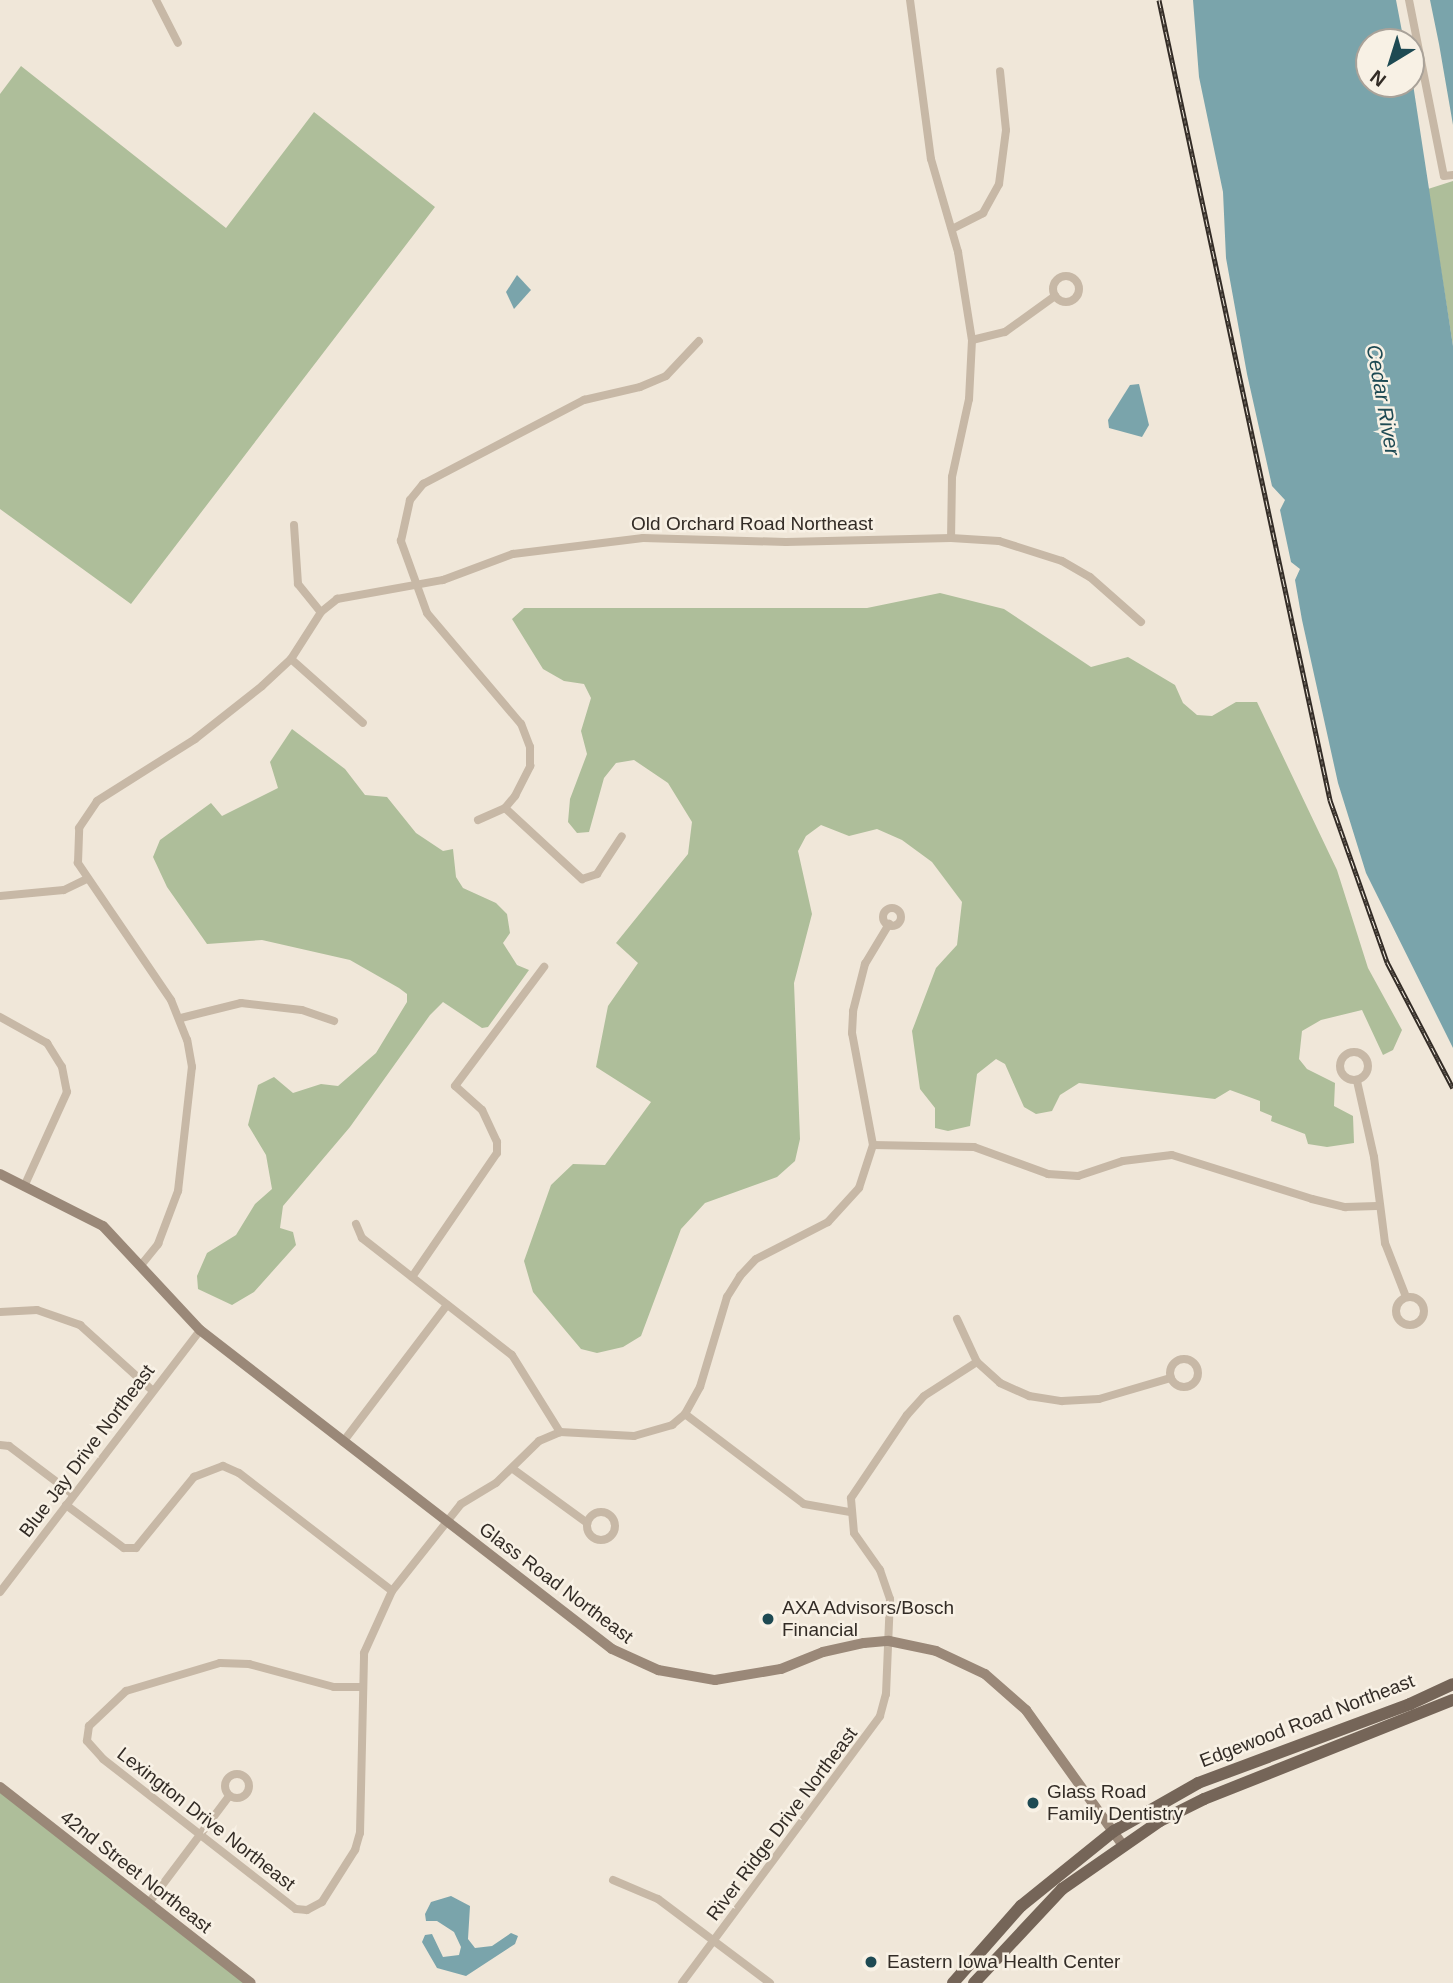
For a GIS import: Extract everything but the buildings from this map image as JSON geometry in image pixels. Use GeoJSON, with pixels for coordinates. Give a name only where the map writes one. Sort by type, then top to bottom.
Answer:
{"type":"FeatureCollection","features":[{"type":"Feature","properties":{"kind":"main road","name":"Edgewood Road Northeast"},"geometry":{"type":"LineString","coordinates":[[953,1983],[1021,1906],[1114,1831],[1198,1783],[1338,1731],[1453,1684]]}},
{"type":"Feature","properties":{"kind":"main road","name":"Edgewood Road Northeast"},"geometry":{"type":"LineString","coordinates":[[974,1983],[1034,1915],[1122,1844],[1203,1799],[1453,1700]]}},
{"type":"Feature","properties":{"kind":"main road"},"geometry":{"type":"LineString","coordinates":[[1308,1759],[1335,1739],[1338,1731]]}},
{"type":"Feature","properties":{"kind":"street"},"geometry":{"type":"LineString","coordinates":[[156,0],[178,43]]}},
{"type":"Feature","properties":{"kind":"street"},"geometry":{"type":"LineString","coordinates":[[910,0],[931,159],[952,229],[972,340],[969,399],[952,477],[951,538]]}},
{"type":"Feature","properties":{"kind":"street"},"geometry":{"type":"LineString","coordinates":[[1409,0],[1449,175]]}},
{"type":"Feature","properties":{"kind":"street"},"geometry":{"type":"LineString","coordinates":[[952,229],[983,213],[999,184],[1006,102],[1000,71]]}},
{"type":"Feature","properties":{"kind":"street"},"geometry":{"type":"LineString","coordinates":[[972,340],[1005,332],[1055,296]]}},
{"type":"Feature","properties":{"kind":"street"},"geometry":{"type":"LineString","coordinates":[[478,820],[505,808],[525,782],[530,747],[521,724],[439,633],[427,613],[420,584],[401,541],[403,517],[423,484],[583,400],[640,387],[666,376],[699,341]]}},
{"type":"Feature","properties":{"kind":"street"},"geometry":{"type":"LineString","coordinates":[[294,525],[298,584],[321,612]]}},
{"type":"Feature","properties":{"kind":"street","name":"Old Orchard Road Northeast"},"geometry":{"type":"LineString","coordinates":[[142,1264],[163,1235],[178,1191],[192,1067],[181,1018],[87,879],[78,863],[76,845],[86,813],[97,801],[231,713],[291,659],[321,612],[355,592],[420,584],[513,554],[643,538],[731,542],[951,538],[999,541],[1062,561],[1090,577],[1140,622]]}},
{"type":"Feature","properties":{"kind":"street"},"geometry":{"type":"LineString","coordinates":[[291,659],[363,723]]}},
{"type":"Feature","properties":{"kind":"street"},"geometry":{"type":"LineString","coordinates":[[505,808],[582,879],[597,874],[622,836]]}},
{"type":"Feature","properties":{"kind":"street"},"geometry":{"type":"LineString","coordinates":[[0,896],[64,890],[87,879]]}},
{"type":"Feature","properties":{"kind":"street"},"geometry":{"type":"LineString","coordinates":[[356,1224],[362,1238],[512,1355],[560,1432],[634,1436],[672,1425],[685,1413],[704,1378],[727,1297],[740,1276],[756,1259],[828,1222],[845,1207],[869,1169],[873,1145],[852,1033],[853,1011],[865,964],[888,924]]}},
{"type":"Feature","properties":{"kind":"street"},"geometry":{"type":"LineString","coordinates":[[412,1277],[497,1153],[497,1142],[482,1110],[454,1086],[544,967]]}},
{"type":"Feature","properties":{"kind":"street"},"geometry":{"type":"LineString","coordinates":[[181,1018],[241,1003],[302,1010],[334,1021]]}},
{"type":"Feature","properties":{"kind":"street"},"geometry":{"type":"LineString","coordinates":[[0,1017],[30,1031],[51,1049],[62,1067],[67,1092],[24,1187]]}},
{"type":"Feature","properties":{"kind":"street"},"geometry":{"type":"LineString","coordinates":[[1357,1080],[1374,1157],[1377,1206],[1394,1273],[1406,1297]]}},
{"type":"Feature","properties":{"kind":"street"},"geometry":{"type":"LineString","coordinates":[[873,1145],[974,1147],[1048,1174],[1078,1176],[1123,1161],[1172,1155],[1312,1199],[1345,1207],[1377,1206]]}},
{"type":"Feature","properties":{"kind":"street","name":"Glass Road Northeast"},"geometry":{"type":"LineString","coordinates":[[0,1174],[103,1226],[142,1264],[200,1330],[612,1649],[657,1670],[689,1678],[735,1678],[781,1669],[843,1646],[889,1641],[959,1660],[1008,1691],[1122,1844]]}},
{"type":"Feature","properties":{"kind":"street"},"geometry":{"type":"LineString","coordinates":[[343,1442],[447,1305]]}},
{"type":"Feature","properties":{"kind":"street"},"geometry":{"type":"LineString","coordinates":[[0,1311],[37,1310],[80,1325],[153,1391]]}},
{"type":"Feature","properties":{"kind":"street"},"geometry":{"type":"LineString","coordinates":[[957,1319],[977,1362],[1000,1383],[1029,1396],[1062,1401],[1099,1399],[1171,1378]]}},
{"type":"Feature","properties":{"kind":"street","name":"Blue Jay Drive Northeast"},"geometry":{"type":"LineString","coordinates":[[0,1592],[200,1330]]}},
{"type":"Feature","properties":{"kind":"street"},"geometry":{"type":"LineString","coordinates":[[685,1413],[804,1504],[850,1512],[856,1483],[907,1415],[925,1396],[977,1362]]}},
{"type":"Feature","properties":{"kind":"street","name":"Lexington Drive Northeast"},"geometry":{"type":"LineString","coordinates":[[363,1687],[334,1687],[249,1664],[220,1663],[126,1690],[112,1701],[89,1727],[87,1741],[94,1752],[296,1909],[307,1910],[322,1902],[350,1860],[360,1833],[363,1687],[367,1641],[392,1591],[461,1504],[513,1469],[539,1441],[560,1432]]}},
{"type":"Feature","properties":{"kind":"street"},"geometry":{"type":"LineString","coordinates":[[0,1445],[9,1446],[74,1495]]}},
{"type":"Feature","properties":{"kind":"street"},"geometry":{"type":"LineString","coordinates":[[66,1505],[124,1548],[136,1548],[194,1477],[223,1466],[239,1473],[392,1591]]}},
{"type":"Feature","properties":{"kind":"street"},"geometry":{"type":"LineString","coordinates":[[513,1469],[586,1522]]}},
{"type":"Feature","properties":{"kind":"street","name":"River Ridge Drive Northeast"},"geometry":{"type":"LineString","coordinates":[[682,1983],[871,1734],[886,1694],[889,1641],[887,1586],[854,1533],[850,1512]]}},
{"type":"Feature","properties":{"kind":"street","name":"42nd Street Northeast"},"geometry":{"type":"LineString","coordinates":[[0,1787],[251,1983]]}},
{"type":"Feature","properties":{"kind":"street"},"geometry":{"type":"LineString","coordinates":[[148,1904],[229,1796]]}},
{"type":"Feature","properties":{"kind":"street"},"geometry":{"type":"LineString","coordinates":[[613,1881],[658,1899],[770,1983]]}},
{"type":"Feature","properties":{"kind":"green space"},"geometry":{"type":"Polygon","coordinates":[[[21,66],[226,228],[314,112],[435,207],[131,604],[0,509],[0,94],[21,66]]]}},
{"type":"Feature","properties":{"kind":"green space"},"geometry":{"type":"Polygon","coordinates":[[[1453,181],[1453,346],[1428,189],[1453,181]]]}},
{"type":"Feature","properties":{"kind":"green space"},"geometry":{"type":"Polygon","coordinates":[[[940,593],[1004,609],[1091,667],[1128,657],[1175,685],[1183,703],[1197,715],[1212,716],[1236,702],[1257,702],[1337,870],[1368,968],[1402,1030],[1393,1050],[1383,1055],[1362,1010],[1321,1020],[1302,1031],[1299,1059],[1307,1069],[1335,1083],[1334,1106],[1353,1116],[1354,1143],[1327,1147],[1308,1144],[1305,1134],[1271,1121],[1272,1116],[1260,1111],[1260,1101],[1230,1090],[1215,1099],[1079,1083],[1060,1095],[1052,1111],[1036,1114],[1024,1107],[1005,1064],[996,1059],[977,1074],[970,1126],[948,1131],[935,1128],[935,1108],[920,1089],[912,1031],[936,968],[957,945],[962,902],[932,862],[902,840],[877,829],[849,836],[821,825],[806,836],[798,851],[812,914],[794,983],[800,1139],[795,1161],[777,1177],[705,1203],[681,1229],[641,1336],[623,1347],[597,1353],[581,1349],[533,1292],[524,1261],[551,1185],[573,1164],[605,1165],[651,1102],[596,1067],[608,1006],[638,963],[616,943],[688,854],[692,822],[668,783],[634,760],[616,763],[604,778],[589,832],[577,833],[568,822],[570,799],[587,754],[581,731],[591,698],[584,684],[564,681],[543,669],[512,619],[524,608],[867,608],[940,593]]]}},
{"type":"Feature","properties":{"kind":"green space"},"geometry":{"type":"Polygon","coordinates":[[[292,729],[345,769],[365,795],[387,797],[416,833],[443,851],[453,849],[456,877],[463,888],[496,903],[507,914],[510,933],[503,943],[517,965],[529,970],[488,1027],[482,1028],[443,1002],[430,1015],[350,1127],[283,1206],[280,1228],[293,1232],[296,1245],[254,1292],[232,1305],[198,1289],[197,1276],[207,1253],[236,1235],[255,1204],[272,1189],[266,1155],[248,1125],[258,1085],[274,1077],[293,1093],[321,1084],[338,1086],[376,1053],[407,1002],[407,994],[399,988],[350,960],[262,940],[207,944],[167,887],[153,857],[160,840],[211,803],[222,816],[278,788],[270,762],[292,729]]]}},
{"type":"Feature","properties":{"kind":"green space"},"geometry":{"type":"Polygon","coordinates":[[[0,1787],[251,1983],[0,1983],[0,1787]]]}},
{"type":"Feature","properties":{"kind":"water","name":"Cedar River"},"geometry":{"type":"Polygon","coordinates":[[[1193,0],[1396,0],[1401,28],[1355,28],[1355,98],[1415,98],[1453,346],[1453,1048],[1366,873],[1338,783],[1302,620],[1295,580],[1300,569],[1291,562],[1280,510],[1285,500],[1272,486],[1247,374],[1226,258],[1223,192],[1199,77],[1193,0]]]}},
{"type":"Feature","properties":{"kind":"water"},"geometry":{"type":"Polygon","coordinates":[[[1430,0],[1453,0],[1453,125],[1439,44],[1430,0]]]}},
{"type":"Feature","properties":{"kind":"water"},"geometry":{"type":"Polygon","coordinates":[[[517,275],[531,290],[514,309],[506,292],[517,275]]]}},
{"type":"Feature","properties":{"kind":"water"},"geometry":{"type":"Polygon","coordinates":[[[1139,384],[1149,425],[1142,437],[1109,428],[1108,420],[1130,385],[1139,384]]]}},
{"type":"Feature","properties":{"kind":"water"},"geometry":{"type":"Polygon","coordinates":[[[451,1896],[470,1906],[468,1939],[475,1948],[492,1946],[511,1933],[518,1936],[515,1944],[466,1976],[437,1968],[422,1942],[425,1935],[432,1934],[443,1957],[459,1955],[461,1947],[454,1932],[437,1921],[426,1921],[425,1914],[431,1902],[451,1896]]]}},
{"type":"Feature","properties":{"kind":"railway"},"geometry":{"type":"LineString","coordinates":[[1159,0],[1330,800],[1387,962],[1453,1088]]}},
{"type":"Feature","properties":{"kind":"place","name":"AXA Advisors/Bosch Financial"},"geometry":{"type":"Point","coordinates":[768,1619]}},
{"type":"Feature","properties":{"kind":"place","name":"Glass Road Family Dentistry"},"geometry":{"type":"Point","coordinates":[1033,1803]}},
{"type":"Feature","properties":{"kind":"place","name":"Eastern Iowa Health Center"},"geometry":{"type":"Point","coordinates":[871,1962]}}]}
